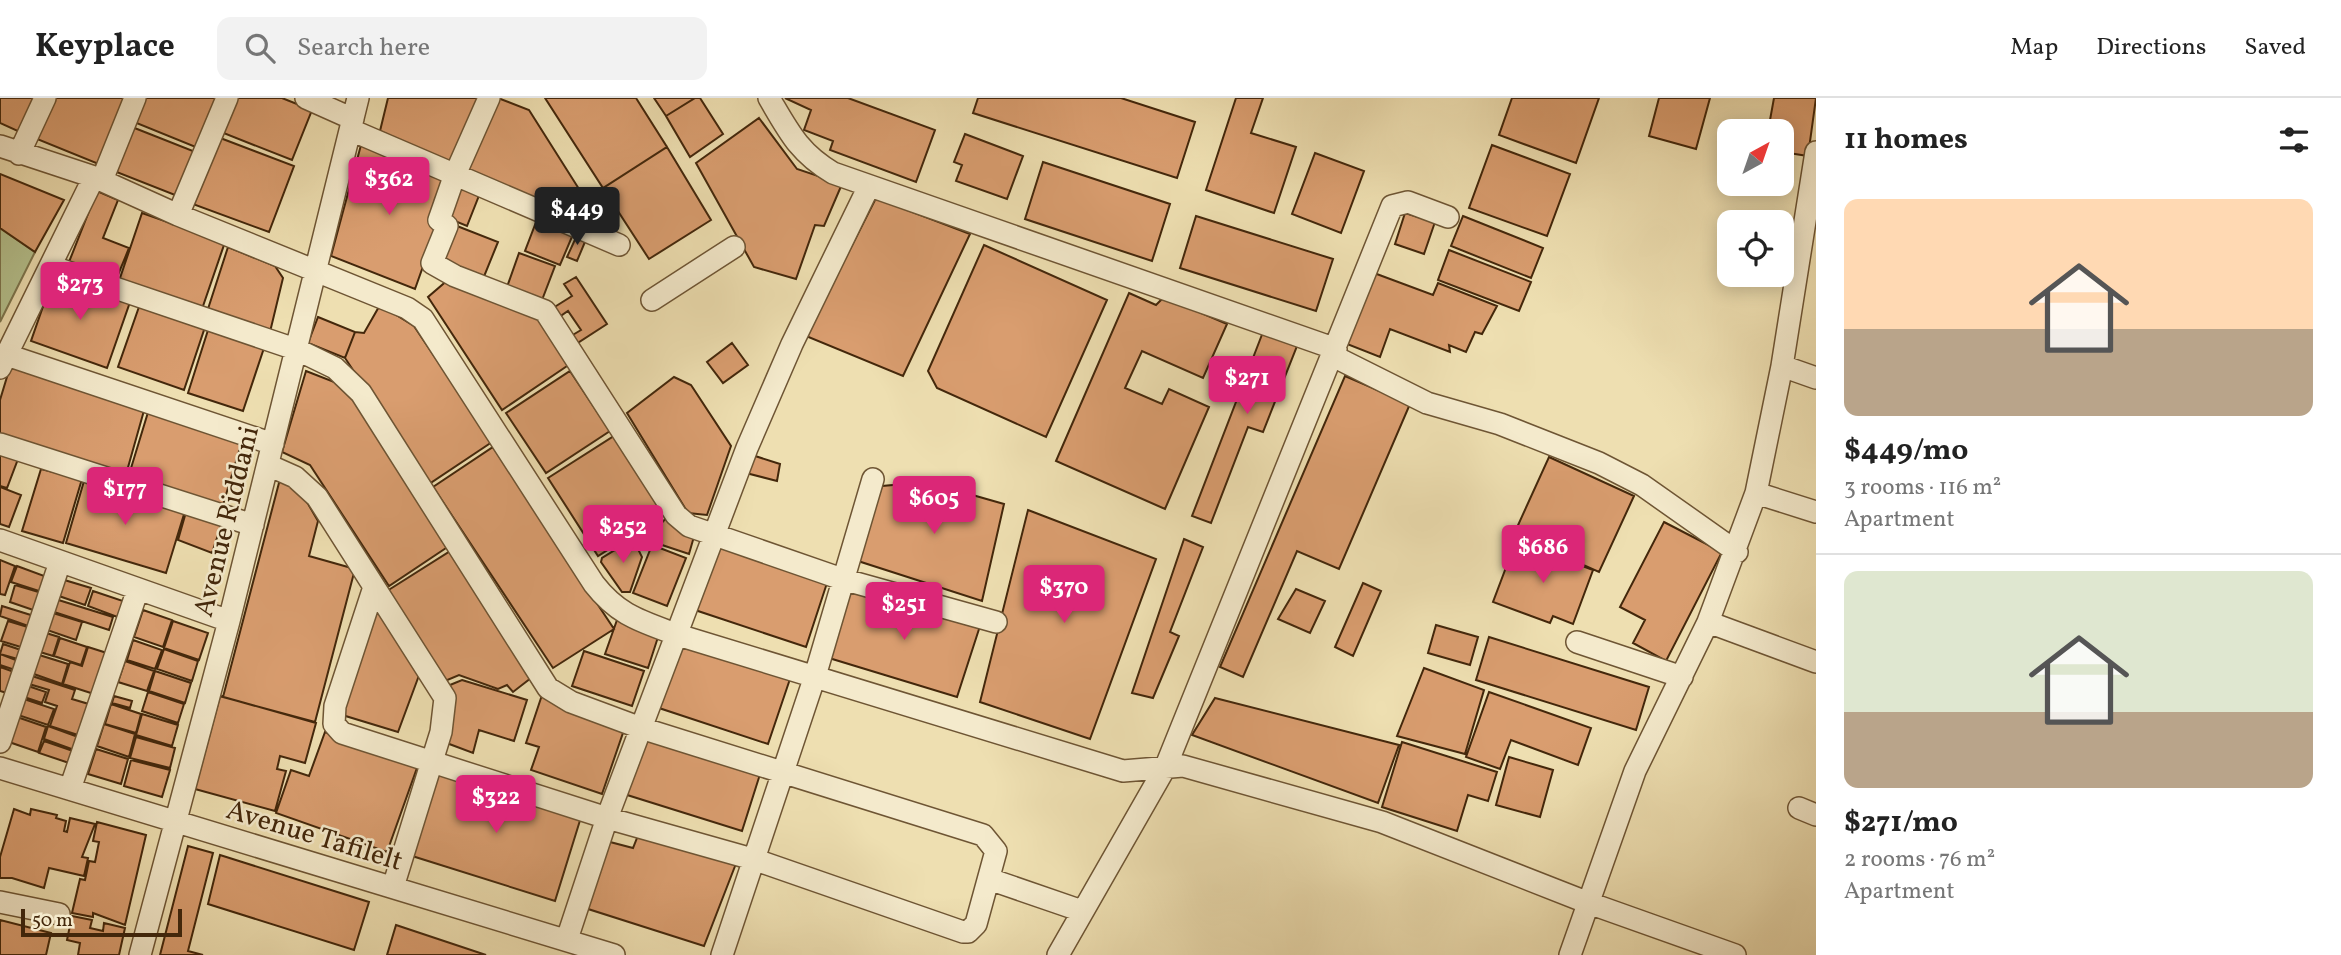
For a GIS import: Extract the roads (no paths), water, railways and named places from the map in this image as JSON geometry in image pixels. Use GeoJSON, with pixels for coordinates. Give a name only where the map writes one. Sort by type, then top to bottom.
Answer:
{"type":"FeatureCollection","features":[{"type":"Feature","properties":{"kind":"street"},"geometry":{"type":"LineString","coordinates":[[45,98],[10,150],[98,178],[178,215],[407,308],[423,319],[611,605],[627,616],[678,635],[1123,771],[1147,771],[1166,766],[1207,772],[1382,822],[1587,902],[1735,955]]}},
{"type":"Feature","properties":{"kind":"street"},"geometry":{"type":"LineString","coordinates":[[135,98],[98,178],[3,362],[271,454],[309,486],[445,698],[446,710],[433,760],[393,887]]}},
{"type":"Feature","properties":{"kind":"street"},"geometry":{"type":"LineString","coordinates":[[178,215],[228,98]]}},
{"type":"Feature","properties":{"kind":"street"},"geometry":{"type":"LineString","coordinates":[[306,98],[354,115],[454,177],[619,245]]}},
{"type":"Feature","properties":{"kind":"street"},"geometry":{"type":"LineString","coordinates":[[489,98],[454,177],[439,220],[447,226],[432,263],[455,276],[545,311],[676,515],[689,526],[714,537],[842,579],[996,622]]}},
{"type":"Feature","properties":{"kind":"street"},"geometry":{"type":"LineString","coordinates":[[769,98],[797,146],[812,161],[833,173],[1335,352],[1427,403],[1500,424],[1599,463],[1642,485],[1737,552]]}},
{"type":"Feature","properties":{"kind":"street","name":"Avenue Riddani"},"geometry":{"type":"LineString","coordinates":[[140,955],[229,621],[354,115]]}},
{"type":"Feature","properties":{"kind":"street"},"geometry":{"type":"LineString","coordinates":[[1570,955],[1635,771],[1708,622],[1737,552],[1756,493],[1782,366],[1816,152]]}},
{"type":"Feature","properties":{"kind":"street"},"geometry":{"type":"LineString","coordinates":[[567,939],[607,818],[747,448],[792,344],[869,186]]}},
{"type":"Feature","properties":{"kind":"street"},"geometry":{"type":"LineString","coordinates":[[1058,955],[1166,766],[1392,206],[1408,202],[1448,217]]}},
{"type":"Feature","properties":{"kind":"street"},"geometry":{"type":"LineString","coordinates":[[652,300],[734,247]]}},
{"type":"Feature","properties":{"kind":"street"},"geometry":{"type":"LineString","coordinates":[[52,267],[298,350],[335,368],[361,393],[548,688],[571,702],[641,728],[983,835],[995,846],[976,924],[968,932],[963,932],[756,860],[607,818],[342,733],[334,724],[335,706],[374,587]]}},
{"type":"Feature","properties":{"kind":"street"},"geometry":{"type":"LineString","coordinates":[[1782,366],[1816,378]]}},
{"type":"Feature","properties":{"kind":"street"},"geometry":{"type":"LineString","coordinates":[[0,444],[253,525]]}},
{"type":"Feature","properties":{"kind":"street"},"geometry":{"type":"LineString","coordinates":[[722,955],[756,860],[815,676],[873,479]]}},
{"type":"Feature","properties":{"kind":"street"},"geometry":{"type":"LineString","coordinates":[[1756,493],[1816,512]]}},
{"type":"Feature","properties":{"kind":"street"},"geometry":{"type":"LineString","coordinates":[[0,540],[229,621]]}},
{"type":"Feature","properties":{"kind":"street"},"geometry":{"type":"LineString","coordinates":[[0,742],[60,562]]}},
{"type":"Feature","properties":{"kind":"street"},"geometry":{"type":"LineString","coordinates":[[70,789],[138,589]]}},
{"type":"Feature","properties":{"kind":"street"},"geometry":{"type":"LineString","coordinates":[[1708,622],[1816,662]]}},
{"type":"Feature","properties":{"kind":"street"},"geometry":{"type":"LineString","coordinates":[[1577,642],[1682,677]]}},
{"type":"Feature","properties":{"kind":"street","name":"Avenue Tafilelt"},"geometry":{"type":"LineString","coordinates":[[0,768],[614,955]]}},
{"type":"Feature","properties":{"kind":"street"},"geometry":{"type":"LineString","coordinates":[[989,879],[1082,911]]}},
{"type":"Feature","properties":{"kind":"street"},"geometry":{"type":"LineString","coordinates":[[0,902],[59,914]]}}]}
